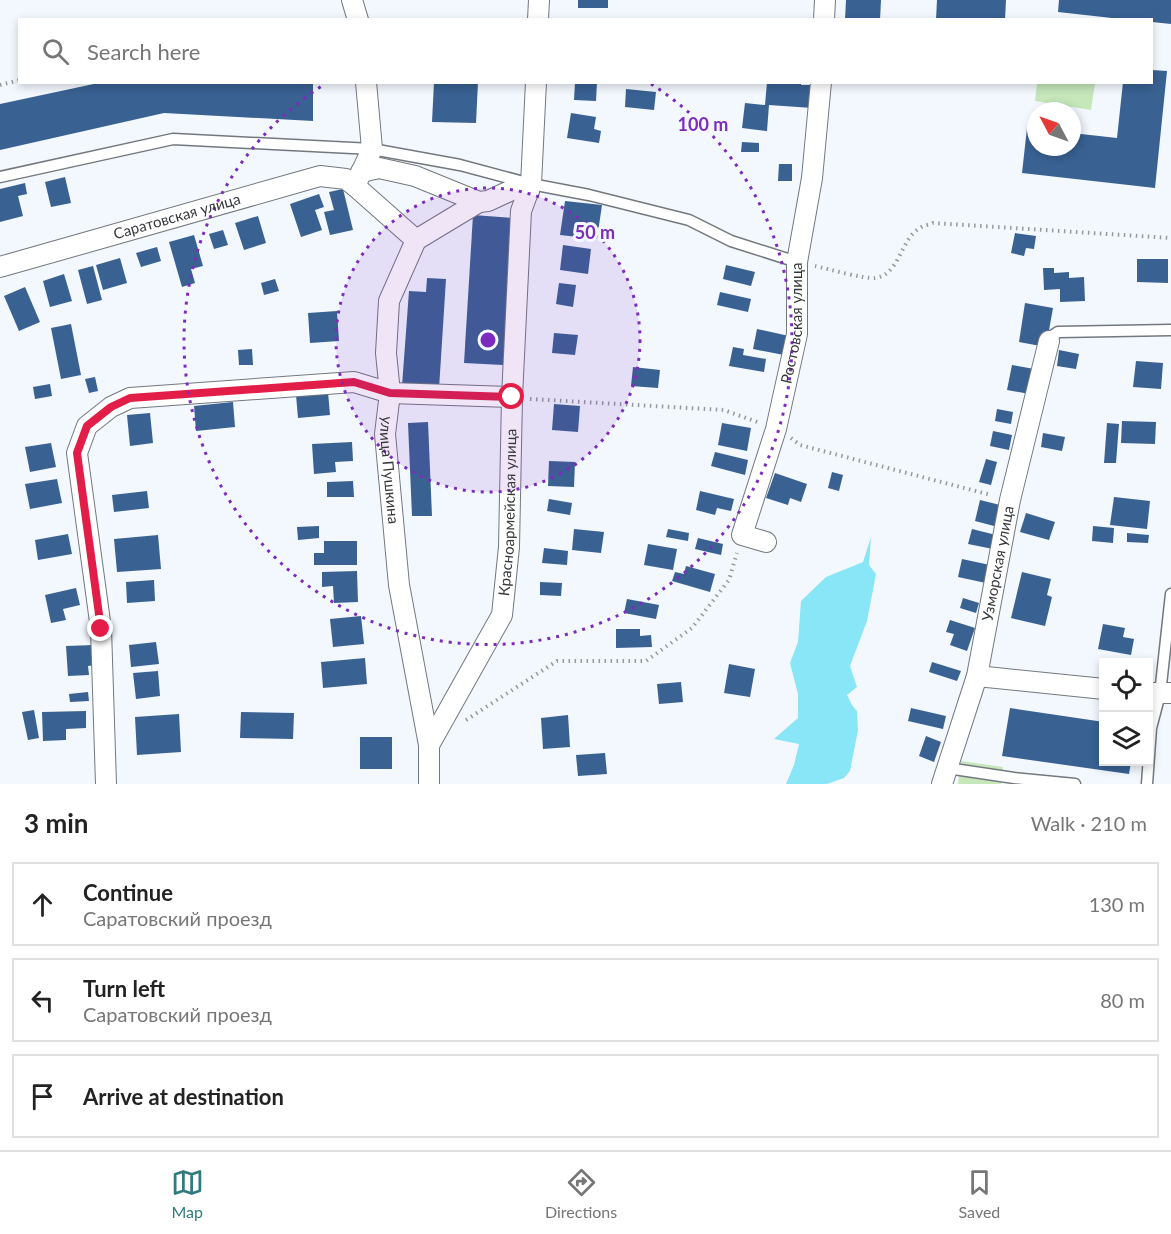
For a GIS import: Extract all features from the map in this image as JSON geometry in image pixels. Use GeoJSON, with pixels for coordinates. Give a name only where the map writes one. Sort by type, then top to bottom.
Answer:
{"type":"FeatureCollection","features":[{"type":"Feature","properties":{"kind":"street"},"geometry":{"type":"LineString","coordinates":[[352,0],[357,18]]}},
{"type":"Feature","properties":{"kind":"street"},"geometry":{"type":"LineString","coordinates":[[538,18],[539,0]]}},
{"type":"Feature","properties":{"kind":"street"},"geometry":{"type":"LineString","coordinates":[[824,18],[825,0]]}},
{"type":"Feature","properties":{"kind":"street"},"geometry":{"type":"LineString","coordinates":[[358,179],[372,148],[366,84]]}},
{"type":"Feature","properties":{"kind":"street","name":"Красноармейская улица"},"geometry":{"type":"LineString","coordinates":[[429,745],[502,615],[509,547],[512,397],[521,211],[530,188],[536,84]]}},
{"type":"Feature","properties":{"kind":"street","name":"Ростовская улица"},"geometry":{"type":"LineString","coordinates":[[742,535],[776,429],[797,333],[797,262],[812,178],[821,84]]}},
{"type":"Feature","properties":{"kind":"street"},"geometry":{"type":"LineString","coordinates":[[358,179],[379,168],[415,176],[479,202]]}},
{"type":"Feature","properties":{"kind":"street","name":"Саратовская улица"},"geometry":{"type":"LineString","coordinates":[[0,267],[320,176],[358,179]]}},
{"type":"Feature","properties":{"kind":"street"},"geometry":{"type":"LineString","coordinates":[[358,179],[416,240],[479,202],[488,201],[514,189],[530,188]]}},
{"type":"Feature","properties":{"kind":"street","name":"улица Пушкина"},"geometry":{"type":"LineString","coordinates":[[416,240],[390,301],[386,352],[390,393],[385,434],[399,585],[429,745],[429,784]]}},
{"type":"Feature","properties":{"kind":"street","name":"Узморская улица"},"geometry":{"type":"LineString","coordinates":[[945,776],[977,676],[1010,500],[1049,341]]}},
{"type":"Feature","properties":{"kind":"street"},"geometry":{"type":"LineString","coordinates":[[106,784],[101,629],[77,453],[87,426],[111,407],[130,398],[354,382],[390,393],[512,397]]}},
{"type":"Feature","properties":{"kind":"street"},"geometry":{"type":"LineString","coordinates":[[742,535],[766,542]]}},
{"type":"Feature","properties":{"kind":"street"},"geometry":{"type":"LineString","coordinates":[[977,676],[1099,688]]}},
{"type":"Feature","properties":{"kind":"lane"},"geometry":{"type":"LineString","coordinates":[[0,177],[173,139],[372,148],[460,165],[530,188],[589,195],[689,220],[731,241],[797,262]]}},
{"type":"Feature","properties":{"kind":"lane"},"geometry":{"type":"LineString","coordinates":[[1049,341],[1059,332],[1171,330]]}},
{"type":"Feature","properties":{"kind":"lane"},"geometry":{"type":"LineString","coordinates":[[1147,784],[1151,728],[1160,693],[1171,594]]}},
{"type":"Feature","properties":{"kind":"lane"},"geometry":{"type":"LineString","coordinates":[[945,776],[1014,778],[1075,784]]}},
{"type":"Feature","properties":{"kind":"path"},"geometry":{"type":"LineString","coordinates":[[0,85],[18,80]]}},
{"type":"Feature","properties":{"kind":"path"},"geometry":{"type":"LineString","coordinates":[[797,262],[872,278],[884,276],[894,266],[909,238],[920,227],[933,224],[1171,238]]}},
{"type":"Feature","properties":{"kind":"path"},"geometry":{"type":"LineString","coordinates":[[512,397],[724,410],[776,429],[800,445],[1010,500]]}},
{"type":"Feature","properties":{"kind":"path"},"geometry":{"type":"LineString","coordinates":[[466,720],[557,662],[646,661],[692,628],[729,580],[742,535]]}},
{"type":"Feature","properties":{"kind":"green space"},"geometry":{"type":"Polygon","coordinates":[[[1037,84],[1095,84],[1091,110],[1081,108],[1081,102],[1035,101],[1037,84]]]}},
{"type":"Feature","properties":{"kind":"green space"},"geometry":{"type":"Polygon","coordinates":[[[961,761],[1003,767],[1001,784],[958,784],[961,761]]]}},
{"type":"Feature","properties":{"kind":"water"},"geometry":{"type":"Polygon","coordinates":[[[871,537],[869,565],[876,574],[867,621],[850,666],[857,687],[847,695],[857,711],[858,730],[850,771],[844,778],[827,784],[786,784],[799,744],[774,739],[798,718],[798,694],[790,663],[798,642],[801,601],[826,577],[863,562],[871,537]]]}},
{"type":"Feature","properties":{"kind":"building"},"geometry":{"type":"Polygon","coordinates":[[[578,0],[608,0],[608,8],[578,8],[578,0]]]}},
{"type":"Feature","properties":{"kind":"building"},"geometry":{"type":"Polygon","coordinates":[[[846,0],[881,0],[880,18],[845,18],[846,0]]]}},
{"type":"Feature","properties":{"kind":"building"},"geometry":{"type":"Polygon","coordinates":[[[937,0],[1006,0],[1005,18],[936,18],[937,0]]]}},
{"type":"Feature","properties":{"kind":"building"},"geometry":{"type":"Polygon","coordinates":[[[1059,0],[1171,0],[1171,24],[1153,22],[1153,18],[1112,18],[1058,12],[1059,0]]]}},
{"type":"Feature","properties":{"kind":"building"},"geometry":{"type":"Polygon","coordinates":[[[1153,70],[1167,71],[1155,188],[1022,173],[1027,128],[1027,156],[1081,156],[1081,134],[1117,138],[1123,84],[1153,84],[1153,70]]]}},
{"type":"Feature","properties":{"kind":"building"},"geometry":{"type":"Polygon","coordinates":[[[94,84],[313,84],[313,121],[164,113],[0,150],[0,104],[94,84]]]}},
{"type":"Feature","properties":{"kind":"building"},"geometry":{"type":"Polygon","coordinates":[[[434,84],[478,84],[476,123],[432,122],[434,84]]]}},
{"type":"Feature","properties":{"kind":"building"},"geometry":{"type":"Polygon","coordinates":[[[575,84],[597,84],[596,101],[574,100],[575,84]]]}},
{"type":"Feature","properties":{"kind":"building"},"geometry":{"type":"Polygon","coordinates":[[[767,84],[813,85],[812,108],[769,105],[767,131],[742,128],[745,103],[765,105],[767,84]]]}},
{"type":"Feature","properties":{"kind":"building"},"geometry":{"type":"Polygon","coordinates":[[[626,89],[656,92],[654,110],[625,107],[626,89]]]}},
{"type":"Feature","properties":{"kind":"building"},"geometry":{"type":"Polygon","coordinates":[[[571,113],[596,117],[594,129],[601,131],[599,143],[567,138],[571,113]]]}},
{"type":"Feature","properties":{"kind":"building"},"geometry":{"type":"Polygon","coordinates":[[[742,142],[759,143],[759,152],[741,152],[742,142]]]}},
{"type":"Feature","properties":{"kind":"building"},"geometry":{"type":"Polygon","coordinates":[[[779,164],[792,164],[792,181],[778,181],[779,164]]]}},
{"type":"Feature","properties":{"kind":"building"},"geometry":{"type":"Polygon","coordinates":[[[65,177],[71,203],[51,207],[45,182],[65,177]]]}},
{"type":"Feature","properties":{"kind":"building"},"geometry":{"type":"Polygon","coordinates":[[[25,183],[27,194],[18,196],[23,216],[0,222],[0,189],[25,183]]]}},
{"type":"Feature","properties":{"kind":"building"},"geometry":{"type":"Polygon","coordinates":[[[343,189],[353,230],[330,235],[324,212],[334,210],[329,192],[343,189]]]}},
{"type":"Feature","properties":{"kind":"building"},"geometry":{"type":"Polygon","coordinates":[[[319,194],[324,207],[315,210],[322,230],[301,237],[290,204],[319,194]]]}},
{"type":"Feature","properties":{"kind":"building"},"geometry":{"type":"Polygon","coordinates":[[[565,201],[602,205],[597,239],[560,235],[565,201]]]}},
{"type":"Feature","properties":{"kind":"building"},"geometry":{"type":"Polygon","coordinates":[[[473,215],[512,218],[503,365],[464,363],[473,215]]]}},
{"type":"Feature","properties":{"kind":"building"},"geometry":{"type":"Polygon","coordinates":[[[258,216],[266,243],[244,250],[235,223],[258,216]]]}},
{"type":"Feature","properties":{"kind":"building"},"geometry":{"type":"Polygon","coordinates":[[[223,230],[228,245],[214,249],[209,234],[223,230]]]}},
{"type":"Feature","properties":{"kind":"building"},"geometry":{"type":"Polygon","coordinates":[[[1015,233],[1036,236],[1034,249],[1026,248],[1024,256],[1011,253],[1015,233]]]}},
{"type":"Feature","properties":{"kind":"building"},"geometry":{"type":"Polygon","coordinates":[[[194,235],[203,266],[191,269],[195,283],[182,287],[169,242],[194,235]]]}},
{"type":"Feature","properties":{"kind":"building"},"geometry":{"type":"Polygon","coordinates":[[[563,245],[591,249],[588,274],[560,270],[563,245]]]}},
{"type":"Feature","properties":{"kind":"building"},"geometry":{"type":"Polygon","coordinates":[[[157,247],[161,261],[141,267],[136,253],[157,247]]]}},
{"type":"Feature","properties":{"kind":"building"},"geometry":{"type":"Polygon","coordinates":[[[120,258],[127,283],[103,290],[96,265],[120,258]]]}},
{"type":"Feature","properties":{"kind":"building"},"geometry":{"type":"Polygon","coordinates":[[[1137,259],[1168,259],[1168,283],[1137,282],[1137,259]]]}},
{"type":"Feature","properties":{"kind":"building"},"geometry":{"type":"Polygon","coordinates":[[[726,265],[755,272],[751,286],[723,279],[726,265]]]}},
{"type":"Feature","properties":{"kind":"building"},"geometry":{"type":"Polygon","coordinates":[[[93,266],[102,300],[87,304],[78,270],[93,266]]]}},
{"type":"Feature","properties":{"kind":"building"},"geometry":{"type":"Polygon","coordinates":[[[1043,268],[1054,268],[1054,273],[1069,272],[1069,278],[1084,277],[1085,301],[1060,302],[1060,289],[1044,290],[1043,268]]]}},
{"type":"Feature","properties":{"kind":"building"},"geometry":{"type":"Polygon","coordinates":[[[64,274],[72,301],[50,307],[43,281],[64,274]]]}},
{"type":"Feature","properties":{"kind":"building"},"geometry":{"type":"Polygon","coordinates":[[[427,278],[446,279],[439,389],[402,386],[409,291],[426,292],[427,278]]]}},
{"type":"Feature","properties":{"kind":"building"},"geometry":{"type":"Polygon","coordinates":[[[275,279],[279,291],[264,295],[261,283],[275,279]]]}},
{"type":"Feature","properties":{"kind":"building"},"geometry":{"type":"Polygon","coordinates":[[[559,283],[576,285],[573,307],[556,304],[559,283]]]}},
{"type":"Feature","properties":{"kind":"building"},"geometry":{"type":"Polygon","coordinates":[[[25,287],[40,322],[19,331],[4,296],[25,287]]]}},
{"type":"Feature","properties":{"kind":"building"},"geometry":{"type":"Polygon","coordinates":[[[720,292],[751,299],[748,312],[717,305],[720,292]]]}},
{"type":"Feature","properties":{"kind":"building"},"geometry":{"type":"Polygon","coordinates":[[[1025,303],[1053,308],[1046,347],[1019,342],[1025,303]]]}},
{"type":"Feature","properties":{"kind":"building"},"geometry":{"type":"Polygon","coordinates":[[[337,311],[339,341],[310,343],[308,313],[337,311]]]}},
{"type":"Feature","properties":{"kind":"building"},"geometry":{"type":"Polygon","coordinates":[[[71,324],[81,375],[61,379],[51,328],[71,324]]]}},
{"type":"Feature","properties":{"kind":"building"},"geometry":{"type":"Polygon","coordinates":[[[757,329],[789,336],[784,355],[753,349],[757,329]]]}},
{"type":"Feature","properties":{"kind":"building"},"geometry":{"type":"Polygon","coordinates":[[[554,333],[578,335],[575,355],[552,353],[554,333]]]}},
{"type":"Feature","properties":{"kind":"building"},"geometry":{"type":"Polygon","coordinates":[[[733,347],[744,349],[743,355],[766,359],[764,372],[729,366],[733,347]]]}},
{"type":"Feature","properties":{"kind":"building"},"geometry":{"type":"Polygon","coordinates":[[[252,349],[253,365],[239,365],[238,350],[252,349]]]}},
{"type":"Feature","properties":{"kind":"building"},"geometry":{"type":"Polygon","coordinates":[[[1059,350],[1079,354],[1076,369],[1057,366],[1059,350]]]}},
{"type":"Feature","properties":{"kind":"building"},"geometry":{"type":"Polygon","coordinates":[[[1136,361],[1163,363],[1161,389],[1133,387],[1136,361]]]}},
{"type":"Feature","properties":{"kind":"building"},"geometry":{"type":"Polygon","coordinates":[[[1012,365],[1040,370],[1035,395],[1007,390],[1012,365]]]}},
{"type":"Feature","properties":{"kind":"building"},"geometry":{"type":"Polygon","coordinates":[[[633,367],[660,370],[658,388],[631,386],[633,367]]]}},
{"type":"Feature","properties":{"kind":"building"},"geometry":{"type":"Polygon","coordinates":[[[95,377],[98,391],[89,393],[85,379],[95,377]]]}},
{"type":"Feature","properties":{"kind":"building"},"geometry":{"type":"Polygon","coordinates":[[[50,384],[52,396],[35,399],[33,387],[50,384]]]}},
{"type":"Feature","properties":{"kind":"building"},"geometry":{"type":"Polygon","coordinates":[[[328,392],[330,415],[298,418],[296,395],[328,392]]]}},
{"type":"Feature","properties":{"kind":"building"},"geometry":{"type":"Polygon","coordinates":[[[233,402],[235,427],[196,431],[194,406],[233,402]]]}},
{"type":"Feature","properties":{"kind":"building"},"geometry":{"type":"Polygon","coordinates":[[[554,404],[580,406],[578,432],[552,430],[554,404]]]}},
{"type":"Feature","properties":{"kind":"building"},"geometry":{"type":"Polygon","coordinates":[[[997,409],[1013,412],[1011,424],[995,421],[997,409]]]}},
{"type":"Feature","properties":{"kind":"building"},"geometry":{"type":"Polygon","coordinates":[[[150,413],[153,443],[130,446],[127,415],[150,413]]]}},
{"type":"Feature","properties":{"kind":"building"},"geometry":{"type":"Polygon","coordinates":[[[1122,421],[1156,422],[1155,444],[1121,443],[1122,421]]]}},
{"type":"Feature","properties":{"kind":"building"},"geometry":{"type":"Polygon","coordinates":[[[428,422],[432,516],[412,516],[408,423],[428,422]]]}},
{"type":"Feature","properties":{"kind":"building"},"geometry":{"type":"Polygon","coordinates":[[[722,423],[751,428],[747,451],[718,445],[722,423]]]}},
{"type":"Feature","properties":{"kind":"building"},"geometry":{"type":"Polygon","coordinates":[[[1107,423],[1119,424],[1116,463],[1104,463],[1107,423]]]}},
{"type":"Feature","properties":{"kind":"building"},"geometry":{"type":"Polygon","coordinates":[[[993,431],[1012,435],[1009,450],[990,446],[993,431]]]}},
{"type":"Feature","properties":{"kind":"building"},"geometry":{"type":"Polygon","coordinates":[[[1043,433],[1065,437],[1062,451],[1041,447],[1043,433]]]}},
{"type":"Feature","properties":{"kind":"building"},"geometry":{"type":"Polygon","coordinates":[[[352,442],[353,461],[335,462],[336,472],[314,474],[312,444],[352,442]]]}},
{"type":"Feature","properties":{"kind":"building"},"geometry":{"type":"Polygon","coordinates":[[[51,443],[56,467],[30,472],[25,447],[51,443]]]}},
{"type":"Feature","properties":{"kind":"building"},"geometry":{"type":"Polygon","coordinates":[[[715,452],[748,460],[745,475],[711,466],[715,452]]]}},
{"type":"Feature","properties":{"kind":"building"},"geometry":{"type":"Polygon","coordinates":[[[986,459],[997,462],[991,485],[979,482],[986,459]]]}},
{"type":"Feature","properties":{"kind":"building"},"geometry":{"type":"Polygon","coordinates":[[[549,461],[575,462],[574,487],[548,486],[549,461]]]}},
{"type":"Feature","properties":{"kind":"building"},"geometry":{"type":"Polygon","coordinates":[[[832,472],[843,475],[839,491],[828,488],[832,472]]]}},
{"type":"Feature","properties":{"kind":"building"},"geometry":{"type":"Polygon","coordinates":[[[775,473],[807,484],[801,502],[790,498],[788,505],[766,498],[775,473]]]}},
{"type":"Feature","properties":{"kind":"building"},"geometry":{"type":"Polygon","coordinates":[[[57,479],[62,503],[30,509],[25,484],[57,479]]]}},
{"type":"Feature","properties":{"kind":"building"},"geometry":{"type":"Polygon","coordinates":[[[353,481],[354,497],[327,497],[327,482],[353,481]]]}},
{"type":"Feature","properties":{"kind":"building"},"geometry":{"type":"Polygon","coordinates":[[[147,491],[149,508],[114,512],[112,495],[147,491]]]}},
{"type":"Feature","properties":{"kind":"building"},"geometry":{"type":"Polygon","coordinates":[[[700,491],[734,499],[731,511],[717,508],[715,515],[696,510],[700,491]]]}},
{"type":"Feature","properties":{"kind":"building"},"geometry":{"type":"Polygon","coordinates":[[[1114,497],[1150,501],[1147,529],[1110,525],[1114,497]]]}},
{"type":"Feature","properties":{"kind":"building"},"geometry":{"type":"Polygon","coordinates":[[[549,499],[572,503],[570,515],[547,511],[549,499]]]}},
{"type":"Feature","properties":{"kind":"building"},"geometry":{"type":"Polygon","coordinates":[[[980,500],[1004,506],[998,527],[975,521],[980,500]]]}},
{"type":"Feature","properties":{"kind":"building"},"geometry":{"type":"Polygon","coordinates":[[[1026,513],[1055,522],[1049,540],[1020,532],[1026,513]]]}},
{"type":"Feature","properties":{"kind":"building"},"geometry":{"type":"Polygon","coordinates":[[[319,526],[319,538],[298,540],[297,527],[319,526]]]}},
{"type":"Feature","properties":{"kind":"building"},"geometry":{"type":"Polygon","coordinates":[[[1093,526],[1114,528],[1113,543],[1092,541],[1093,526]]]}},
{"type":"Feature","properties":{"kind":"building"},"geometry":{"type":"Polygon","coordinates":[[[574,529],[604,532],[601,553],[572,550],[574,529]]]}},
{"type":"Feature","properties":{"kind":"building"},"geometry":{"type":"Polygon","coordinates":[[[668,529],[689,533],[688,541],[666,537],[668,529]]]}},
{"type":"Feature","properties":{"kind":"building"},"geometry":{"type":"Polygon","coordinates":[[[972,529],[996,535],[993,549],[968,544],[972,529]]]}},
{"type":"Feature","properties":{"kind":"building"},"geometry":{"type":"Polygon","coordinates":[[[1127,533],[1149,535],[1148,543],[1127,542],[1127,533]]]}},
{"type":"Feature","properties":{"kind":"building"},"geometry":{"type":"Polygon","coordinates":[[[68,534],[72,554],[38,560],[35,540],[68,534]]]}},
{"type":"Feature","properties":{"kind":"building"},"geometry":{"type":"Polygon","coordinates":[[[158,535],[161,569],[117,572],[114,539],[158,535]]]}},
{"type":"Feature","properties":{"kind":"building"},"geometry":{"type":"Polygon","coordinates":[[[698,538],[723,544],[721,555],[695,549],[698,538]]]}},
{"type":"Feature","properties":{"kind":"building"},"geometry":{"type":"Polygon","coordinates":[[[324,541],[357,541],[357,565],[314,565],[314,553],[324,553],[324,541]]]}},
{"type":"Feature","properties":{"kind":"building"},"geometry":{"type":"Polygon","coordinates":[[[648,544],[677,549],[673,570],[644,565],[648,544]]]}},
{"type":"Feature","properties":{"kind":"building"},"geometry":{"type":"Polygon","coordinates":[[[544,548],[568,551],[567,565],[542,563],[544,548]]]}},
{"type":"Feature","properties":{"kind":"building"},"geometry":{"type":"Polygon","coordinates":[[[962,559],[990,565],[986,583],[958,577],[962,559]]]}},
{"type":"Feature","properties":{"kind":"building"},"geometry":{"type":"Polygon","coordinates":[[[686,566],[715,574],[710,592],[672,581],[675,572],[684,574],[686,566]]]}},
{"type":"Feature","properties":{"kind":"building"},"geometry":{"type":"Polygon","coordinates":[[[357,571],[358,602],[334,603],[333,586],[322,587],[322,572],[357,571]]]}},
{"type":"Feature","properties":{"kind":"building"},"geometry":{"type":"Polygon","coordinates":[[[1022,572],[1051,579],[1047,595],[1052,597],[1045,626],[1011,618],[1022,572]]]}},
{"type":"Feature","properties":{"kind":"building"},"geometry":{"type":"Polygon","coordinates":[[[154,580],[155,601],[127,603],[126,582],[154,580]]]}},
{"type":"Feature","properties":{"kind":"building"},"geometry":{"type":"Polygon","coordinates":[[[540,582],[562,583],[561,596],[540,595],[540,582]]]}},
{"type":"Feature","properties":{"kind":"building"},"geometry":{"type":"Polygon","coordinates":[[[76,588],[80,605],[63,609],[66,620],[51,623],[45,595],[76,588]]]}},
{"type":"Feature","properties":{"kind":"building"},"geometry":{"type":"Polygon","coordinates":[[[963,598],[979,603],[976,613],[960,608],[963,598]]]}},
{"type":"Feature","properties":{"kind":"building"},"geometry":{"type":"Polygon","coordinates":[[[627,599],[659,605],[656,619],[624,613],[627,599]]]}},
{"type":"Feature","properties":{"kind":"building"},"geometry":{"type":"Polygon","coordinates":[[[361,616],[364,644],[333,647],[330,619],[361,616]]]}},
{"type":"Feature","properties":{"kind":"building"},"geometry":{"type":"Polygon","coordinates":[[[950,620],[975,628],[967,651],[950,645],[954,634],[946,632],[950,620]]]}},
{"type":"Feature","properties":{"kind":"building"},"geometry":{"type":"Polygon","coordinates":[[[1103,624],[1125,628],[1123,637],[1134,639],[1131,655],[1098,649],[1103,624]]]}},
{"type":"Feature","properties":{"kind":"building"},"geometry":{"type":"Polygon","coordinates":[[[616,629],[640,629],[640,636],[651,635],[652,647],[616,648],[616,629]]]}},
{"type":"Feature","properties":{"kind":"building"},"geometry":{"type":"Polygon","coordinates":[[[156,642],[159,664],[131,667],[129,645],[156,642]]]}},
{"type":"Feature","properties":{"kind":"building"},"geometry":{"type":"Polygon","coordinates":[[[94,645],[95,665],[88,666],[89,675],[68,676],[66,646],[94,645]]]}},
{"type":"Feature","properties":{"kind":"building"},"geometry":{"type":"Polygon","coordinates":[[[365,658],[367,684],[323,688],[321,662],[365,658]]]}},
{"type":"Feature","properties":{"kind":"building"},"geometry":{"type":"Polygon","coordinates":[[[932,662],[961,671],[957,681],[929,672],[932,662]]]}},
{"type":"Feature","properties":{"kind":"building"},"geometry":{"type":"Polygon","coordinates":[[[729,664],[755,669],[750,697],[724,693],[729,664]]]}},
{"type":"Feature","properties":{"kind":"building"},"geometry":{"type":"Polygon","coordinates":[[[158,671],[160,696],[136,699],[133,673],[158,671]]]}},
{"type":"Feature","properties":{"kind":"building"},"geometry":{"type":"Polygon","coordinates":[[[681,682],[683,702],[659,704],[657,684],[681,682]]]}},
{"type":"Feature","properties":{"kind":"building"},"geometry":{"type":"Polygon","coordinates":[[[88,692],[89,701],[70,702],[69,694],[88,692]]]}},
{"type":"Feature","properties":{"kind":"building"},"geometry":{"type":"Polygon","coordinates":[[[911,708],[946,716],[943,729],[908,721],[911,708]]]}},
{"type":"Feature","properties":{"kind":"building"},"geometry":{"type":"Polygon","coordinates":[[[1010,708],[1099,721],[1099,766],[1130,766],[1129,774],[1002,756],[1010,708]]]}},
{"type":"Feature","properties":{"kind":"building"},"geometry":{"type":"Polygon","coordinates":[[[34,710],[39,738],[28,740],[22,712],[34,710]]]}},
{"type":"Feature","properties":{"kind":"building"},"geometry":{"type":"Polygon","coordinates":[[[86,711],[86,728],[66,729],[66,740],[43,741],[42,712],[86,711]]]}},
{"type":"Feature","properties":{"kind":"building"},"geometry":{"type":"Polygon","coordinates":[[[241,712],[294,713],[293,739],[240,738],[241,712]]]}},
{"type":"Feature","properties":{"kind":"building"},"geometry":{"type":"Polygon","coordinates":[[[179,714],[181,752],[137,755],[135,717],[179,714]]]}},
{"type":"Feature","properties":{"kind":"building"},"geometry":{"type":"Polygon","coordinates":[[[568,715],[570,747],[543,749],[541,718],[568,715]]]}},
{"type":"Feature","properties":{"kind":"building"},"geometry":{"type":"Polygon","coordinates":[[[926,736],[941,742],[934,762],[919,756],[926,736]]]}},
{"type":"Feature","properties":{"kind":"building"},"geometry":{"type":"Polygon","coordinates":[[[360,737],[392,737],[392,769],[360,769],[360,737]]]}},
{"type":"Feature","properties":{"kind":"building"},"geometry":{"type":"Polygon","coordinates":[[[605,753],[607,774],[578,776],[576,755],[605,753]]]}},
{"type":"Feature","properties":{"kind":"route"},"geometry":{"type":"LineString","coordinates":[[101,629],[77,453],[87,426],[111,407],[130,398],[354,382],[390,393],[512,397]]}}]}
